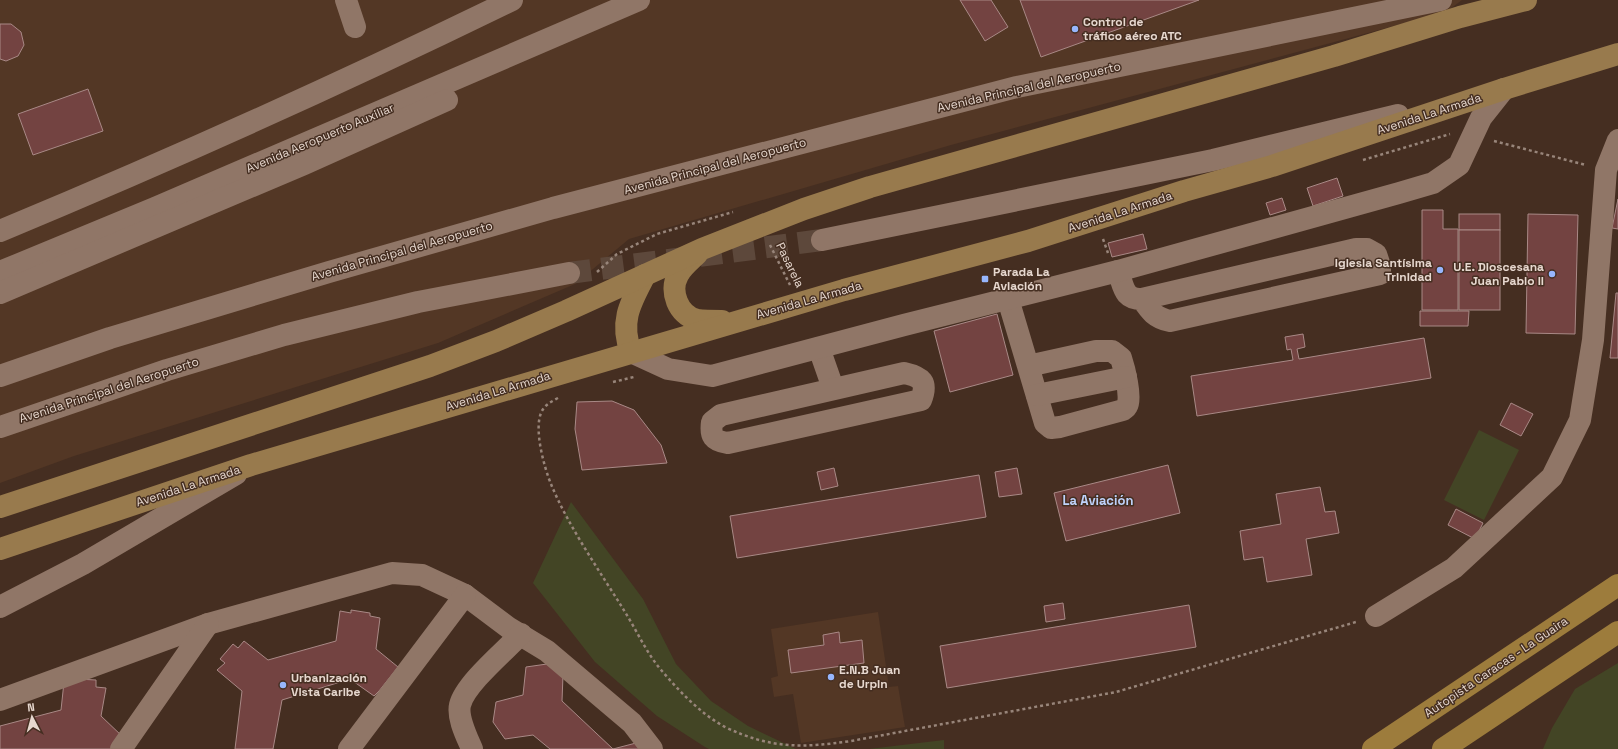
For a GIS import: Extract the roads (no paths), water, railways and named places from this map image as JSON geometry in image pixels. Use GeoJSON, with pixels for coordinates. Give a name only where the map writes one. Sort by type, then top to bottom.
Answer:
{"type":"FeatureCollection","features":[{"type":"Feature","properties":{"kind":"highway","name":"Autopista Caracas - La Guaira"},"geometry":{"type":"LineString","coordinates":[[1373,749],[1618,585]]}},
{"type":"Feature","properties":{"kind":"highway"},"geometry":{"type":"LineString","coordinates":[[1443,749],[1618,632]]}},
{"type":"Feature","properties":{"kind":"main road"},"geometry":{"type":"LineString","coordinates":[[0,507],[430,366],[496,341],[702,249],[804,209],[870,187],[1334,56],[1460,17],[1526,0]]}},
{"type":"Feature","properties":{"kind":"main road","name":"Avenida La Armada"},"geometry":{"type":"LineString","coordinates":[[0,549],[251,465],[736,321],[844,290],[1028,241],[1184,191],[1272,166],[1504,89],[1618,54]]}},
{"type":"Feature","properties":{"kind":"main road"},"geometry":{"type":"LineString","coordinates":[[702,249],[678,274],[674,284],[678,305],[684,313],[696,320],[736,321]]}},
{"type":"Feature","properties":{"kind":"main road"},"geometry":{"type":"LineString","coordinates":[[631,352],[625,338],[626,323],[634,296],[645,275]]}},
{"type":"Feature","properties":{"kind":"street"},"geometry":{"type":"LineString","coordinates":[[346,0],[355,27]]}},
{"type":"Feature","properties":{"kind":"street"},"geometry":{"type":"LineString","coordinates":[[0,231],[145,170],[411,49],[512,0]]}},
{"type":"Feature","properties":{"kind":"street"},"geometry":{"type":"LineString","coordinates":[[0,293],[304,164],[583,40],[602,0]]}},
{"type":"Feature","properties":{"kind":"street","name":"Avenida Aeropuerto Auxiliar"},"geometry":{"type":"LineString","coordinates":[[0,272],[155,208],[639,0]]}},
{"type":"Feature","properties":{"kind":"street","name":"Avenida Principal del Aeropuerto"},"geometry":{"type":"LineString","coordinates":[[0,376],[110,338],[329,272],[553,208],[1018,87],[1441,0]]}},
{"type":"Feature","properties":{"kind":"street"},"geometry":{"type":"LineString","coordinates":[[631,352],[668,369],[712,376],[1118,271],[1433,183],[1459,165],[1481,118],[1504,89]]}},
{"type":"Feature","properties":{"kind":"street"},"geometry":{"type":"LineString","coordinates":[[822,240],[1213,160],[1504,89]]}},
{"type":"Feature","properties":{"kind":"street"},"geometry":{"type":"LineString","coordinates":[[1376,616],[1454,568],[1552,477],[1580,420],[1593,340],[1606,170],[1618,140]]}},
{"type":"Feature","properties":{"kind":"street"},"geometry":{"type":"LineString","coordinates":[[1118,271],[1127,295],[1132,299],[1142,299],[1356,249],[1367,249],[1376,254],[1380,266],[1380,274],[1170,321],[1160,319],[1151,313],[1142,299]]}},
{"type":"Feature","properties":{"kind":"street","name":"Avenida Principal del Aeropuerto"},"geometry":{"type":"LineString","coordinates":[[0,427],[160,372],[284,335],[418,302],[569,273]]}},
{"type":"Feature","properties":{"kind":"street"},"geometry":{"type":"LineString","coordinates":[[1008,299],[1028,366],[1038,395],[1046,423],[1051,428],[1060,427],[1122,410],[1128,406],[1129,400],[1122,358],[1112,351],[1096,351],[1028,366]]}},
{"type":"Feature","properties":{"kind":"street"},"geometry":{"type":"LineString","coordinates":[[819,348],[832,388]]}},
{"type":"Feature","properties":{"kind":"street"},"geometry":{"type":"LineString","coordinates":[[904,373],[916,376],[922,380],[925,390],[921,400],[728,443],[718,442],[713,438],[711,430],[712,422],[721,414],[832,388],[904,373]]}},
{"type":"Feature","properties":{"kind":"street"},"geometry":{"type":"LineString","coordinates":[[1038,395],[1126,377]]}},
{"type":"Feature","properties":{"kind":"street"},"geometry":{"type":"LineString","coordinates":[[0,607],[83,564],[251,465]]}},
{"type":"Feature","properties":{"kind":"street"},"geometry":{"type":"LineString","coordinates":[[0,700],[208,624],[392,573],[422,575],[465,595],[547,651],[632,723],[652,749]]}},
{"type":"Feature","properties":{"kind":"street"},"geometry":{"type":"LineString","coordinates":[[349,749],[465,595]]}},
{"type":"Feature","properties":{"kind":"street"},"geometry":{"type":"LineString","coordinates":[[121,749],[208,624]]}},
{"type":"Feature","properties":{"kind":"street"},"geometry":{"type":"LineString","coordinates":[[472,749],[462,722],[460,705],[468,688],[521,634]]}},
{"type":"Feature","properties":{"kind":"tunnel"},"geometry":{"type":"LineString","coordinates":[[569,273],[822,240]]}},
{"type":"Feature","properties":{"kind":"place","name":"Control de tráfico aéreo ATC"},"geometry":{"type":"Point","coordinates":[1075,29]}},
{"type":"Feature","properties":{"kind":"place","name":"Iglesia Santísima Trinidad"},"geometry":{"type":"Point","coordinates":[1440,270]}},
{"type":"Feature","properties":{"kind":"place","name":"U.E. Dioscesana Juan Pablo II"},"geometry":{"type":"Point","coordinates":[1552,274]}},
{"type":"Feature","properties":{"kind":"place","name":"Parada La Aviación"},"geometry":{"type":"Point","coordinates":[985,279]}},
{"type":"Feature","properties":{"kind":"place","name":"E.N.B Juan de Urpin"},"geometry":{"type":"Point","coordinates":[831,677]}},
{"type":"Feature","properties":{"kind":"place","name":"Urbanización Vista Caribe"},"geometry":{"type":"Point","coordinates":[283,685]}},
{"type":"Feature","properties":{"kind":"district","name":"La Aviación"},"geometry":{"type":"Point","coordinates":[1098,500]}}]}
